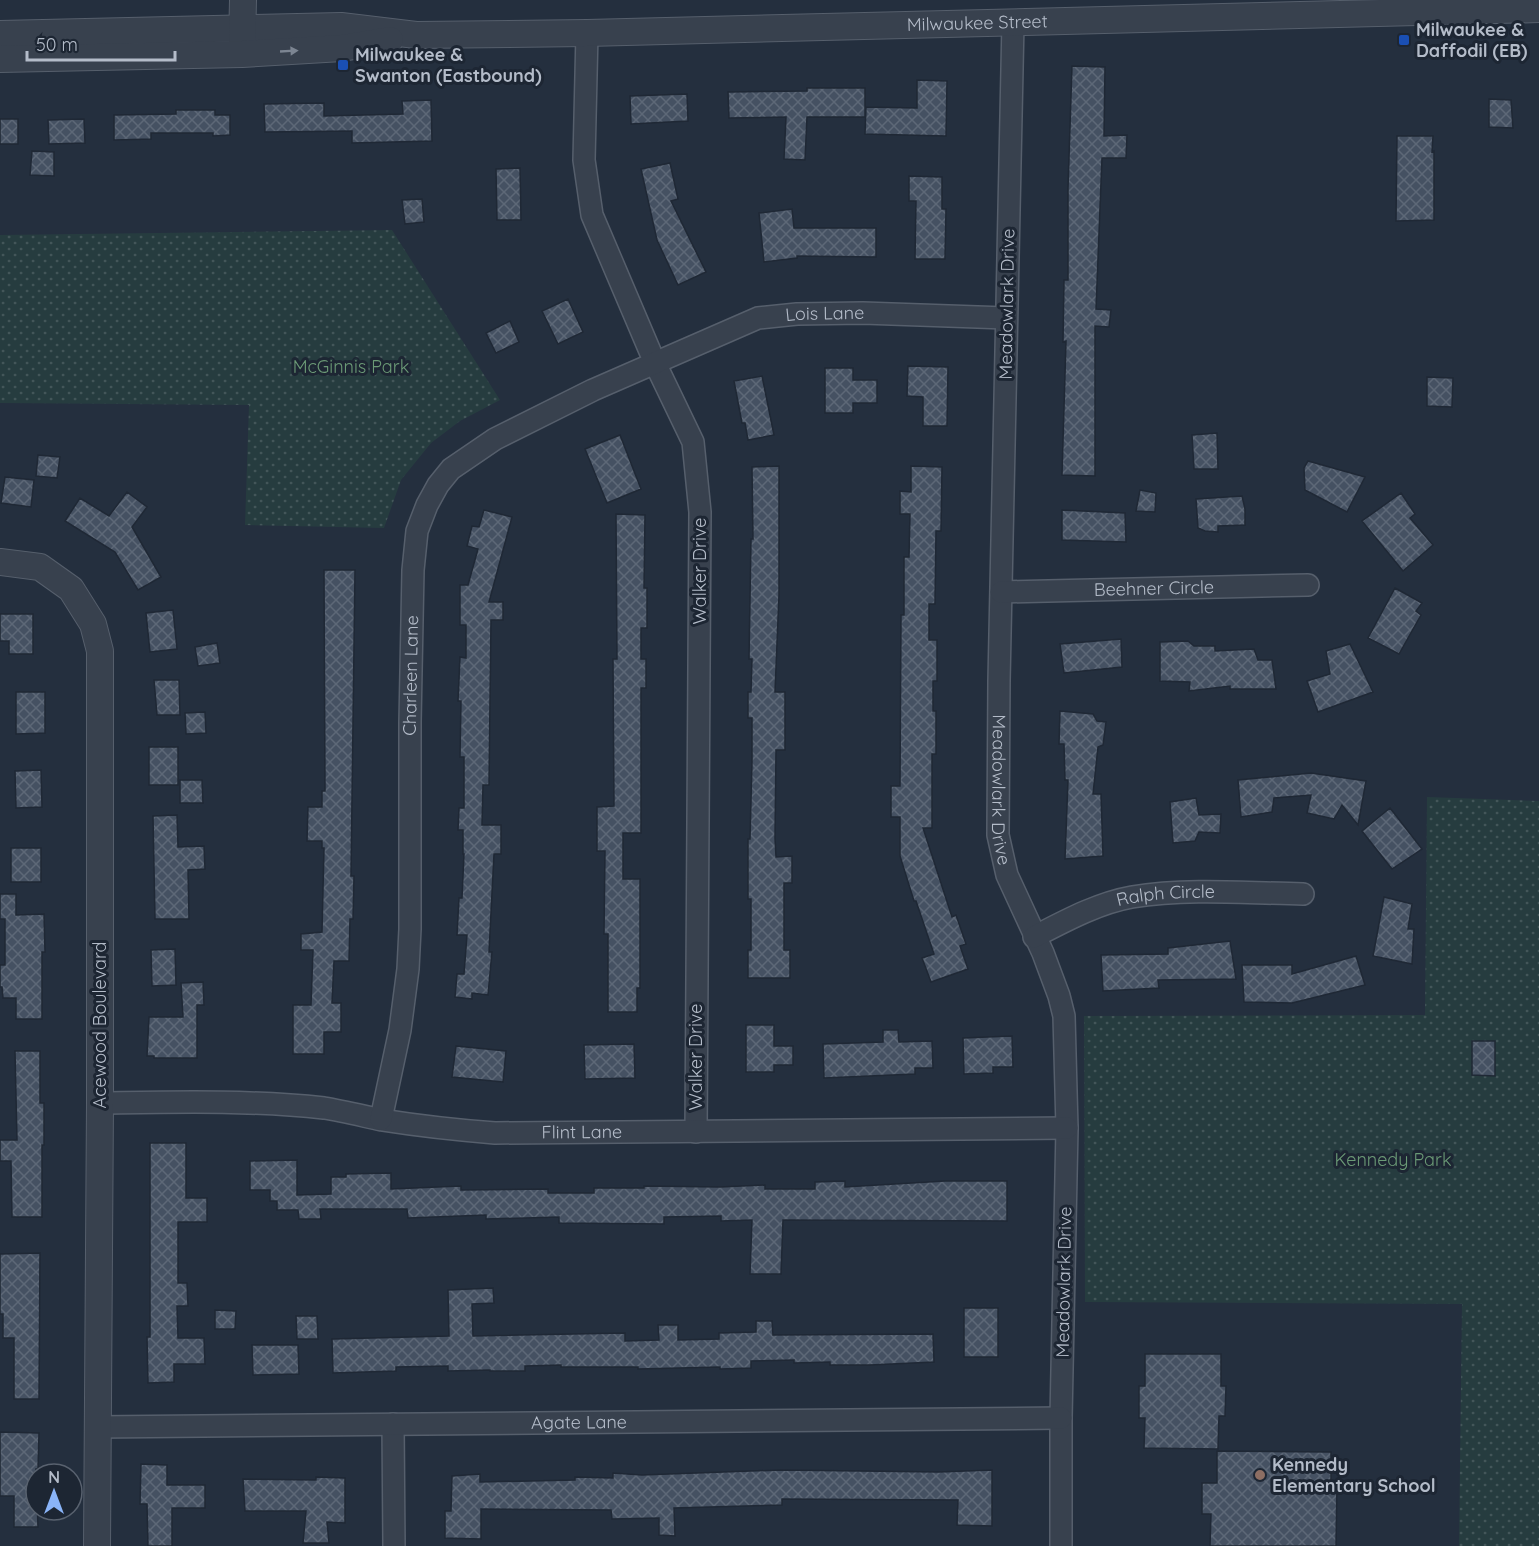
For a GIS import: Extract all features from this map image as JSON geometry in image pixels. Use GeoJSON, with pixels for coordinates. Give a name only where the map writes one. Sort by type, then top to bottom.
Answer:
{"type":"FeatureCollection","features":[{"type":"Feature","properties":{"kind":"street"},"geometry":{"type":"LineString","coordinates":[[242,54],[243,0]]}},
{"type":"Feature","properties":{"kind":"street","name":"Milwaukee Street"},"geometry":{"type":"LineString","coordinates":[[0,59],[242,54],[342,48],[417,36],[1013,22],[1329,7],[1539,9]]}},
{"type":"Feature","properties":{"kind":"street","name":"Meadowlark Drive"},"geometry":{"type":"LineString","coordinates":[[1013,22],[998,835],[1007,875],[1059,996],[1064,1016],[1067,1128],[1061,1418],[1061,1546]]}},
{"type":"Feature","properties":{"kind":"street","name":"Milwaukee Street"},"geometry":{"type":"LineString","coordinates":[[0,34],[341,26],[417,36]]}},
{"type":"Feature","properties":{"kind":"street","name":"Walker Drive"},"geometry":{"type":"LineString","coordinates":[[587,33],[584,160],[592,216],[655,363],[693,442],[700,512],[696,1132]]}},
{"type":"Feature","properties":{"kind":"street","name":"Lois Lane"},"geometry":{"type":"LineString","coordinates":[[655,363],[758,318],[797,314],[863,313],[1006,318]]}},
{"type":"Feature","properties":{"kind":"street","name":"Charleen Lane"},"geometry":{"type":"LineString","coordinates":[[381,1119],[400,1030],[408,969],[413,593],[417,531],[427,505],[438,485],[451,469],[495,439],[592,390],[655,363]]}},
{"type":"Feature","properties":{"kind":"street","name":"Acewood Boulevard"},"geometry":{"type":"LineString","coordinates":[[0,562],[40,567],[71,589],[93,624],[100,651],[97,1546]]}},
{"type":"Feature","properties":{"kind":"street","name":"Beehner Circle"},"geometry":{"type":"LineString","coordinates":[[1001,592],[1308,585]]}},
{"type":"Feature","properties":{"kind":"street","name":"Ralph Circle"},"geometry":{"type":"LineString","coordinates":[[1034,936],[1098,907],[1131,897],[1170,893],[1303,894]]}},
{"type":"Feature","properties":{"kind":"street","name":"Flint Lane"},"geometry":{"type":"LineString","coordinates":[[100,1103],[184,1101],[272,1104],[327,1109],[444,1129],[495,1133],[1067,1128]]}},
{"type":"Feature","properties":{"kind":"street","name":"Agate Lane"},"geometry":{"type":"LineString","coordinates":[[98,1427],[1061,1418]]}},
{"type":"Feature","properties":{"kind":"street"},"geometry":{"type":"LineString","coordinates":[[393,1424],[394,1546]]}},
{"type":"Feature","properties":{"kind":"green space","name":"McGinnis Park"},"geometry":{"type":"Polygon","coordinates":[[[392,230],[500,400],[460,421],[431,443],[401,480],[384,528],[245,525],[249,405],[0,403],[0,235],[392,230]]]}},
{"type":"Feature","properties":{"kind":"green space","name":"Kennedy Park"},"geometry":{"type":"Polygon","coordinates":[[[1427,797],[1539,801],[1539,1546],[1459,1546],[1462,1304],[1085,1302],[1084,1016],[1425,1015],[1427,797]]]}},
{"type":"Feature","properties":{"kind":"building"},"geometry":{"type":"Polygon","coordinates":[[[1072,66],[1105,67],[1104,136],[1127,135],[1126,158],[1102,158],[1096,309],[1111,310],[1109,327],[1095,326],[1095,476],[1062,475],[1066,341],[1063,342],[1064,280],[1068,280],[1072,66]]]}},
{"type":"Feature","properties":{"kind":"building"},"geometry":{"type":"Polygon","coordinates":[[[917,80],[947,81],[946,136],[865,134],[866,107],[917,108],[917,80]]]}},
{"type":"Feature","properties":{"kind":"building"},"geometry":{"type":"Polygon","coordinates":[[[807,88],[865,88],[865,117],[807,117],[805,160],[784,159],[786,117],[729,118],[728,92],[807,91],[807,88]]]}},
{"type":"Feature","properties":{"kind":"building"},"geometry":{"type":"Polygon","coordinates":[[[687,94],[688,121],[631,124],[630,96],[687,94]]]}},
{"type":"Feature","properties":{"kind":"building"},"geometry":{"type":"Polygon","coordinates":[[[1489,99],[1511,100],[1513,128],[1489,127],[1489,99]]]}},
{"type":"Feature","properties":{"kind":"building"},"geometry":{"type":"Polygon","coordinates":[[[431,100],[432,141],[352,143],[352,131],[265,132],[264,104],[324,103],[324,116],[403,114],[402,101],[431,100]]]}},
{"type":"Feature","properties":{"kind":"building"},"geometry":{"type":"Polygon","coordinates":[[[176,110],[215,110],[215,115],[230,115],[230,135],[151,133],[151,139],[114,140],[114,115],[176,114],[176,110]]]}},
{"type":"Feature","properties":{"kind":"building"},"geometry":{"type":"Polygon","coordinates":[[[0,119],[18,119],[18,144],[0,144],[0,119]]]}},
{"type":"Feature","properties":{"kind":"building"},"geometry":{"type":"Polygon","coordinates":[[[84,119],[85,143],[49,144],[48,120],[84,119]]]}},
{"type":"Feature","properties":{"kind":"building"},"geometry":{"type":"Polygon","coordinates":[[[1397,136],[1433,136],[1434,220],[1396,221],[1397,136]]]}},
{"type":"Feature","properties":{"kind":"building"},"geometry":{"type":"Polygon","coordinates":[[[32,151],[54,152],[54,176],[30,175],[32,151]]]}},
{"type":"Feature","properties":{"kind":"building"},"geometry":{"type":"Polygon","coordinates":[[[670,163],[678,199],[671,201],[706,272],[678,285],[657,240],[641,169],[670,163]]]}},
{"type":"Feature","properties":{"kind":"building"},"geometry":{"type":"Polygon","coordinates":[[[520,168],[521,220],[497,220],[496,169],[520,168]]]}},
{"type":"Feature","properties":{"kind":"building"},"geometry":{"type":"Polygon","coordinates":[[[909,176],[942,177],[942,209],[946,209],[945,259],[915,259],[916,201],[909,201],[909,176]]]}},
{"type":"Feature","properties":{"kind":"building"},"geometry":{"type":"Polygon","coordinates":[[[422,199],[424,222],[405,224],[402,200],[422,199]]]}},
{"type":"Feature","properties":{"kind":"building"},"geometry":{"type":"Polygon","coordinates":[[[792,209],[794,228],[876,228],[876,257],[797,256],[797,258],[764,262],[759,213],[792,209]]]}},
{"type":"Feature","properties":{"kind":"building"},"geometry":{"type":"Polygon","coordinates":[[[568,299],[583,332],[558,344],[542,311],[568,299]]]}},
{"type":"Feature","properties":{"kind":"building"},"geometry":{"type":"Polygon","coordinates":[[[510,321],[519,342],[496,353],[486,333],[510,321]]]}},
{"type":"Feature","properties":{"kind":"building"},"geometry":{"type":"Polygon","coordinates":[[[908,366],[948,367],[947,426],[923,426],[923,397],[907,396],[908,366]]]}},
{"type":"Feature","properties":{"kind":"building"},"geometry":{"type":"Polygon","coordinates":[[[825,368],[853,368],[853,380],[877,380],[877,403],[853,403],[853,413],[825,413],[825,368]]]}},
{"type":"Feature","properties":{"kind":"building"},"geometry":{"type":"Polygon","coordinates":[[[762,376],[774,435],[748,440],[745,423],[742,423],[734,381],[762,376]]]}},
{"type":"Feature","properties":{"kind":"building"},"geometry":{"type":"Polygon","coordinates":[[[1427,377],[1453,378],[1452,407],[1427,406],[1427,377]]]}},
{"type":"Feature","properties":{"kind":"building"},"geometry":{"type":"Polygon","coordinates":[[[1217,433],[1218,469],[1194,469],[1192,435],[1217,433]]]}},
{"type":"Feature","properties":{"kind":"building"},"geometry":{"type":"Polygon","coordinates":[[[620,435],[641,489],[607,503],[585,449],[620,435]]]}},
{"type":"Feature","properties":{"kind":"building"},"geometry":{"type":"Polygon","coordinates":[[[38,455],[60,457],[57,478],[36,476],[38,455]]]}},
{"type":"Feature","properties":{"kind":"building"},"geometry":{"type":"Polygon","coordinates":[[[1308,461],[1365,477],[1347,512],[1305,490],[1304,468],[1308,461]]]}},
{"type":"Feature","properties":{"kind":"building"},"geometry":{"type":"Polygon","coordinates":[[[779,466],[779,595],[775,692],[785,692],[785,750],[776,750],[775,838],[776,857],[792,856],[792,883],[784,883],[784,950],[790,950],[790,978],[748,978],[748,950],[751,950],[748,839],[750,839],[752,718],[748,718],[748,692],[751,692],[752,659],[749,659],[751,539],[753,539],[752,467],[779,466]]]}},
{"type":"Feature","properties":{"kind":"building"},"geometry":{"type":"Polygon","coordinates":[[[911,466],[942,467],[941,531],[936,531],[935,604],[929,604],[929,640],[937,640],[937,681],[933,681],[936,754],[932,754],[932,828],[923,828],[952,917],[956,915],[966,944],[960,946],[968,969],[931,982],[922,958],[934,954],[900,856],[900,817],[891,817],[891,786],[900,786],[901,615],[904,615],[904,557],[909,557],[910,514],[900,514],[900,491],[911,492],[911,466]]]}},
{"type":"Feature","properties":{"kind":"building"},"geometry":{"type":"Polygon","coordinates":[[[5,477],[34,480],[31,507],[1,503],[5,477]]]}},
{"type":"Feature","properties":{"kind":"building"},"geometry":{"type":"Polygon","coordinates":[[[1140,490],[1156,493],[1155,512],[1136,511],[1140,490]]]}},
{"type":"Feature","properties":{"kind":"building"},"geometry":{"type":"Polygon","coordinates":[[[127,492],[147,507],[132,527],[161,577],[138,590],[115,552],[65,521],[80,498],[109,516],[127,492]]]}},
{"type":"Feature","properties":{"kind":"building"},"geometry":{"type":"Polygon","coordinates":[[[1401,493],[1415,514],[1410,518],[1433,545],[1403,571],[1362,521],[1401,493]]]}},
{"type":"Feature","properties":{"kind":"building"},"geometry":{"type":"Polygon","coordinates":[[[1242,496],[1245,525],[1218,526],[1218,532],[1198,528],[1196,499],[1242,496]]]}},
{"type":"Feature","properties":{"kind":"building"},"geometry":{"type":"Polygon","coordinates":[[[484,510],[512,517],[489,602],[503,602],[503,620],[491,620],[489,785],[483,785],[482,825],[501,825],[501,854],[494,854],[489,952],[492,952],[488,995],[472,993],[472,999],[455,997],[457,974],[464,974],[467,935],[457,935],[464,854],[463,830],[458,830],[459,808],[464,808],[464,757],[460,757],[461,701],[458,701],[460,657],[466,658],[466,625],[460,625],[460,585],[468,585],[478,549],[467,546],[472,526],[479,527],[484,510]]]}},
{"type":"Feature","properties":{"kind":"building"},"geometry":{"type":"Polygon","coordinates":[[[1062,510],[1125,513],[1126,542],[1062,540],[1062,510]]]}},
{"type":"Feature","properties":{"kind":"building"},"geometry":{"type":"Polygon","coordinates":[[[616,514],[645,515],[644,588],[647,588],[647,628],[641,628],[641,659],[646,659],[646,688],[641,688],[641,833],[623,833],[623,879],[640,879],[640,988],[637,988],[637,1012],[608,1012],[608,934],[604,934],[605,851],[597,851],[597,807],[614,806],[613,659],[617,659],[616,514]]]}},
{"type":"Feature","properties":{"kind":"building"},"geometry":{"type":"Polygon","coordinates":[[[324,570],[355,570],[351,876],[354,876],[353,919],[350,919],[349,961],[334,961],[332,1003],[341,1003],[341,1032],[324,1032],[324,1054],[293,1054],[293,1005],[311,1005],[313,950],[301,950],[301,934],[322,932],[324,848],[322,848],[322,841],[307,841],[308,807],[322,807],[322,791],[325,791],[324,570]]]}},
{"type":"Feature","properties":{"kind":"building"},"geometry":{"type":"Polygon","coordinates":[[[1395,588],[1422,603],[1416,611],[1421,615],[1399,654],[1368,638],[1395,588]]]}},
{"type":"Feature","properties":{"kind":"building"},"geometry":{"type":"Polygon","coordinates":[[[173,610],[177,649],[150,652],[146,613],[173,610]]]}},
{"type":"Feature","properties":{"kind":"building"},"geometry":{"type":"Polygon","coordinates":[[[0,614],[33,614],[33,654],[9,654],[9,641],[0,641],[0,614]]]}},
{"type":"Feature","properties":{"kind":"building"},"geometry":{"type":"Polygon","coordinates":[[[1121,639],[1122,667],[1064,673],[1060,644],[1121,639]]]}},
{"type":"Feature","properties":{"kind":"building"},"geometry":{"type":"Polygon","coordinates":[[[1188,641],[1194,646],[1215,646],[1215,651],[1254,649],[1258,660],[1272,660],[1276,689],[1230,689],[1230,686],[1189,691],[1190,682],[1160,681],[1160,642],[1188,641]]]}},
{"type":"Feature","properties":{"kind":"building"},"geometry":{"type":"Polygon","coordinates":[[[217,643],[220,663],[198,666],[195,647],[217,643]]]}},
{"type":"Feature","properties":{"kind":"building"},"geometry":{"type":"Polygon","coordinates":[[[1350,644],[1373,692],[1318,712],[1307,681],[1330,674],[1326,651],[1350,644]]]}},
{"type":"Feature","properties":{"kind":"building"},"geometry":{"type":"Polygon","coordinates":[[[154,680],[179,680],[180,715],[157,715],[154,680]]]}},
{"type":"Feature","properties":{"kind":"building"},"geometry":{"type":"Polygon","coordinates":[[[16,692],[45,692],[45,733],[16,734],[16,692]]]}},
{"type":"Feature","properties":{"kind":"building"},"geometry":{"type":"Polygon","coordinates":[[[1060,711],[1093,714],[1097,721],[1106,722],[1103,745],[1098,747],[1093,794],[1101,794],[1103,856],[1065,859],[1068,780],[1065,780],[1064,744],[1059,744],[1060,711]]]}},
{"type":"Feature","properties":{"kind":"building"},"geometry":{"type":"Polygon","coordinates":[[[205,712],[206,733],[186,734],[185,713],[205,712]]]}},
{"type":"Feature","properties":{"kind":"building"},"geometry":{"type":"Polygon","coordinates":[[[149,747],[178,747],[178,785],[149,785],[149,747]]]}},
{"type":"Feature","properties":{"kind":"building"},"geometry":{"type":"Polygon","coordinates":[[[41,770],[42,807],[16,808],[15,771],[41,770]]]}},
{"type":"Feature","properties":{"kind":"building"},"geometry":{"type":"Polygon","coordinates":[[[1311,773],[1366,781],[1358,825],[1342,805],[1334,819],[1307,813],[1311,795],[1274,798],[1272,812],[1241,817],[1238,780],[1311,773]]]}},
{"type":"Feature","properties":{"kind":"building"},"geometry":{"type":"Polygon","coordinates":[[[180,780],[202,780],[203,803],[180,803],[180,780]]]}},
{"type":"Feature","properties":{"kind":"building"},"geometry":{"type":"Polygon","coordinates":[[[1196,798],[1199,815],[1221,814],[1220,833],[1199,832],[1195,841],[1173,843],[1170,802],[1196,798]]]}},
{"type":"Feature","properties":{"kind":"building"},"geometry":{"type":"Polygon","coordinates":[[[1390,808],[1422,849],[1392,869],[1362,831],[1390,808]]]}},
{"type":"Feature","properties":{"kind":"building"},"geometry":{"type":"Polygon","coordinates":[[[177,815],[178,847],[204,846],[205,869],[188,870],[189,919],[155,919],[153,816],[177,815]]]}},
{"type":"Feature","properties":{"kind":"building"},"geometry":{"type":"Polygon","coordinates":[[[11,848],[41,848],[41,882],[11,882],[11,848]]]}},
{"type":"Feature","properties":{"kind":"building"},"geometry":{"type":"Polygon","coordinates":[[[0,894],[16,894],[16,915],[44,914],[42,1019],[16,1019],[16,998],[3,998],[2,987],[0,987],[0,965],[5,965],[5,919],[0,919],[0,894]]]}},
{"type":"Feature","properties":{"kind":"building"},"geometry":{"type":"Polygon","coordinates":[[[1384,897],[1412,904],[1408,929],[1414,929],[1412,964],[1373,956],[1384,897]]]}},
{"type":"Feature","properties":{"kind":"building"},"geometry":{"type":"Polygon","coordinates":[[[1230,941],[1236,979],[1158,980],[1159,988],[1103,991],[1101,955],[1168,954],[1168,948],[1230,941]]]}},
{"type":"Feature","properties":{"kind":"building"},"geometry":{"type":"Polygon","coordinates":[[[175,949],[176,985],[152,986],[151,950],[175,949]]]}},
{"type":"Feature","properties":{"kind":"building"},"geometry":{"type":"Polygon","coordinates":[[[1356,956],[1365,985],[1292,1003],[1244,1002],[1242,965],[1292,965],[1292,974],[1356,956]]]}},
{"type":"Feature","properties":{"kind":"building"},"geometry":{"type":"Polygon","coordinates":[[[203,982],[204,1005],[197,1005],[197,1058],[147,1056],[149,1017],[183,1017],[181,983],[203,982]]]}},
{"type":"Feature","properties":{"kind":"building"},"geometry":{"type":"Polygon","coordinates":[[[746,1025],[774,1025],[774,1046],[793,1046],[793,1065],[774,1065],[774,1072],[746,1072],[746,1025]]]}},
{"type":"Feature","properties":{"kind":"building"},"geometry":{"type":"Polygon","coordinates":[[[883,1030],[898,1030],[899,1042],[932,1041],[933,1068],[915,1068],[915,1074],[824,1078],[823,1044],[883,1042],[883,1030]]]}},
{"type":"Feature","properties":{"kind":"building"},"geometry":{"type":"Polygon","coordinates":[[[1012,1036],[1013,1067],[993,1067],[993,1073],[964,1074],[963,1038],[1012,1036]]]}},
{"type":"Feature","properties":{"kind":"building"},"geometry":{"type":"Polygon","coordinates":[[[1472,1041],[1495,1041],[1495,1076],[1472,1075],[1472,1041]]]}},
{"type":"Feature","properties":{"kind":"building"},"geometry":{"type":"Polygon","coordinates":[[[634,1044],[635,1078],[585,1079],[584,1045],[634,1044]]]}},
{"type":"Feature","properties":{"kind":"building"},"geometry":{"type":"Polygon","coordinates":[[[456,1046],[506,1051],[503,1082],[452,1077],[456,1046]]]}},
{"type":"Feature","properties":{"kind":"building"},"geometry":{"type":"Polygon","coordinates":[[[15,1051],[40,1051],[40,1103],[44,1103],[42,1217],[12,1217],[11,1161],[0,1161],[0,1140],[17,1140],[15,1051]]]}},
{"type":"Feature","properties":{"kind":"building"},"geometry":{"type":"Polygon","coordinates":[[[150,1143],[186,1143],[186,1198],[207,1198],[207,1222],[178,1222],[178,1283],[187,1283],[188,1306],[177,1306],[178,1338],[204,1338],[205,1364],[174,1364],[174,1382],[148,1383],[150,1143]]]}},
{"type":"Feature","properties":{"kind":"building"},"geometry":{"type":"Polygon","coordinates":[[[297,1160],[297,1195],[331,1194],[331,1177],[346,1177],[346,1174],[391,1173],[391,1189],[461,1186],[461,1190],[548,1189],[548,1193],[594,1193],[594,1188],[644,1188],[644,1186],[765,1185],[765,1189],[815,1189],[815,1182],[845,1181],[845,1187],[945,1181],[1007,1181],[1007,1221],[783,1220],[781,1274],[750,1274],[752,1220],[721,1221],[721,1216],[664,1217],[664,1224],[559,1223],[559,1217],[486,1219],[486,1215],[408,1218],[407,1209],[320,1209],[321,1219],[299,1219],[298,1210],[277,1210],[277,1201],[270,1201],[270,1190],[250,1190],[250,1161],[297,1160]]]}},
{"type":"Feature","properties":{"kind":"building"},"geometry":{"type":"Polygon","coordinates":[[[40,1253],[39,1399],[14,1399],[14,1338],[3,1338],[3,1314],[0,1314],[0,1254],[40,1253]]]}},
{"type":"Feature","properties":{"kind":"building"},"geometry":{"type":"Polygon","coordinates":[[[493,1288],[494,1303],[472,1304],[473,1336],[625,1333],[625,1341],[659,1340],[658,1325],[678,1325],[678,1340],[719,1339],[719,1333],[756,1332],[756,1321],[772,1321],[773,1335],[933,1334],[934,1362],[830,1365],[830,1362],[794,1363],[794,1360],[751,1361],[751,1368],[720,1369],[720,1367],[638,1369],[638,1367],[561,1367],[561,1365],[525,1366],[525,1371],[448,1371],[448,1366],[396,1367],[396,1371],[333,1373],[332,1339],[449,1336],[448,1290],[493,1288]]]}},
{"type":"Feature","properties":{"kind":"building"},"geometry":{"type":"Polygon","coordinates":[[[964,1308],[998,1308],[998,1357],[964,1357],[964,1308]]]}},
{"type":"Feature","properties":{"kind":"building"},"geometry":{"type":"Polygon","coordinates":[[[215,1310],[236,1311],[235,1329],[215,1329],[215,1310]]]}},
{"type":"Feature","properties":{"kind":"building"},"geometry":{"type":"Polygon","coordinates":[[[296,1316],[317,1316],[318,1339],[297,1339],[296,1316]]]}},
{"type":"Feature","properties":{"kind":"building"},"geometry":{"type":"Polygon","coordinates":[[[252,1345],[298,1345],[299,1374],[253,1375],[252,1345]]]}},
{"type":"Feature","properties":{"kind":"building"},"geometry":{"type":"Polygon","coordinates":[[[1145,1354],[1221,1354],[1221,1386],[1226,1386],[1225,1416],[1219,1416],[1218,1449],[1144,1448],[1145,1418],[1139,1418],[1139,1386],[1145,1386],[1145,1354]]]}},
{"type":"Feature","properties":{"kind":"building"},"geometry":{"type":"Polygon","coordinates":[[[0,1432],[39,1433],[38,1462],[24,1462],[24,1522],[38,1522],[38,1527],[14,1527],[14,1496],[0,1496],[0,1432]]]}},
{"type":"Feature","properties":{"kind":"building"},"geometry":{"type":"Polygon","coordinates":[[[1217,1451],[1331,1452],[1331,1484],[1337,1484],[1336,1546],[1210,1546],[1211,1514],[1202,1514],[1202,1483],[1217,1483],[1217,1451]]]}},
{"type":"Feature","properties":{"kind":"building"},"geometry":{"type":"Polygon","coordinates":[[[141,1464],[167,1465],[167,1485],[205,1485],[205,1508],[172,1508],[172,1546],[148,1546],[147,1504],[140,1504],[141,1464]]]}},
{"type":"Feature","properties":{"kind":"building"},"geometry":{"type":"Polygon","coordinates":[[[781,1470],[939,1472],[992,1470],[992,1526],[957,1525],[958,1500],[782,1499],[782,1505],[674,1508],[675,1536],[659,1535],[659,1518],[612,1519],[611,1510],[481,1509],[481,1539],[445,1538],[445,1511],[451,1511],[452,1476],[480,1474],[480,1482],[575,1480],[575,1477],[613,1478],[613,1473],[642,1475],[781,1470]]]}},
{"type":"Feature","properties":{"kind":"building"},"geometry":{"type":"Polygon","coordinates":[[[316,1477],[345,1478],[345,1523],[327,1522],[329,1543],[303,1543],[306,1511],[245,1511],[243,1479],[316,1480],[316,1477]]]}},
{"type":"Feature","properties":{"kind":"place","name":"Milwaukee & Daffodil (EB)"},"geometry":{"type":"Point","coordinates":[1404,40]}},
{"type":"Feature","properties":{"kind":"place","name":"Milwaukee & Swanton (Eastbound)"},"geometry":{"type":"Point","coordinates":[343,65]}},
{"type":"Feature","properties":{"kind":"place","name":"Kennedy Elementary School"},"geometry":{"type":"Point","coordinates":[1260,1475]}}]}
